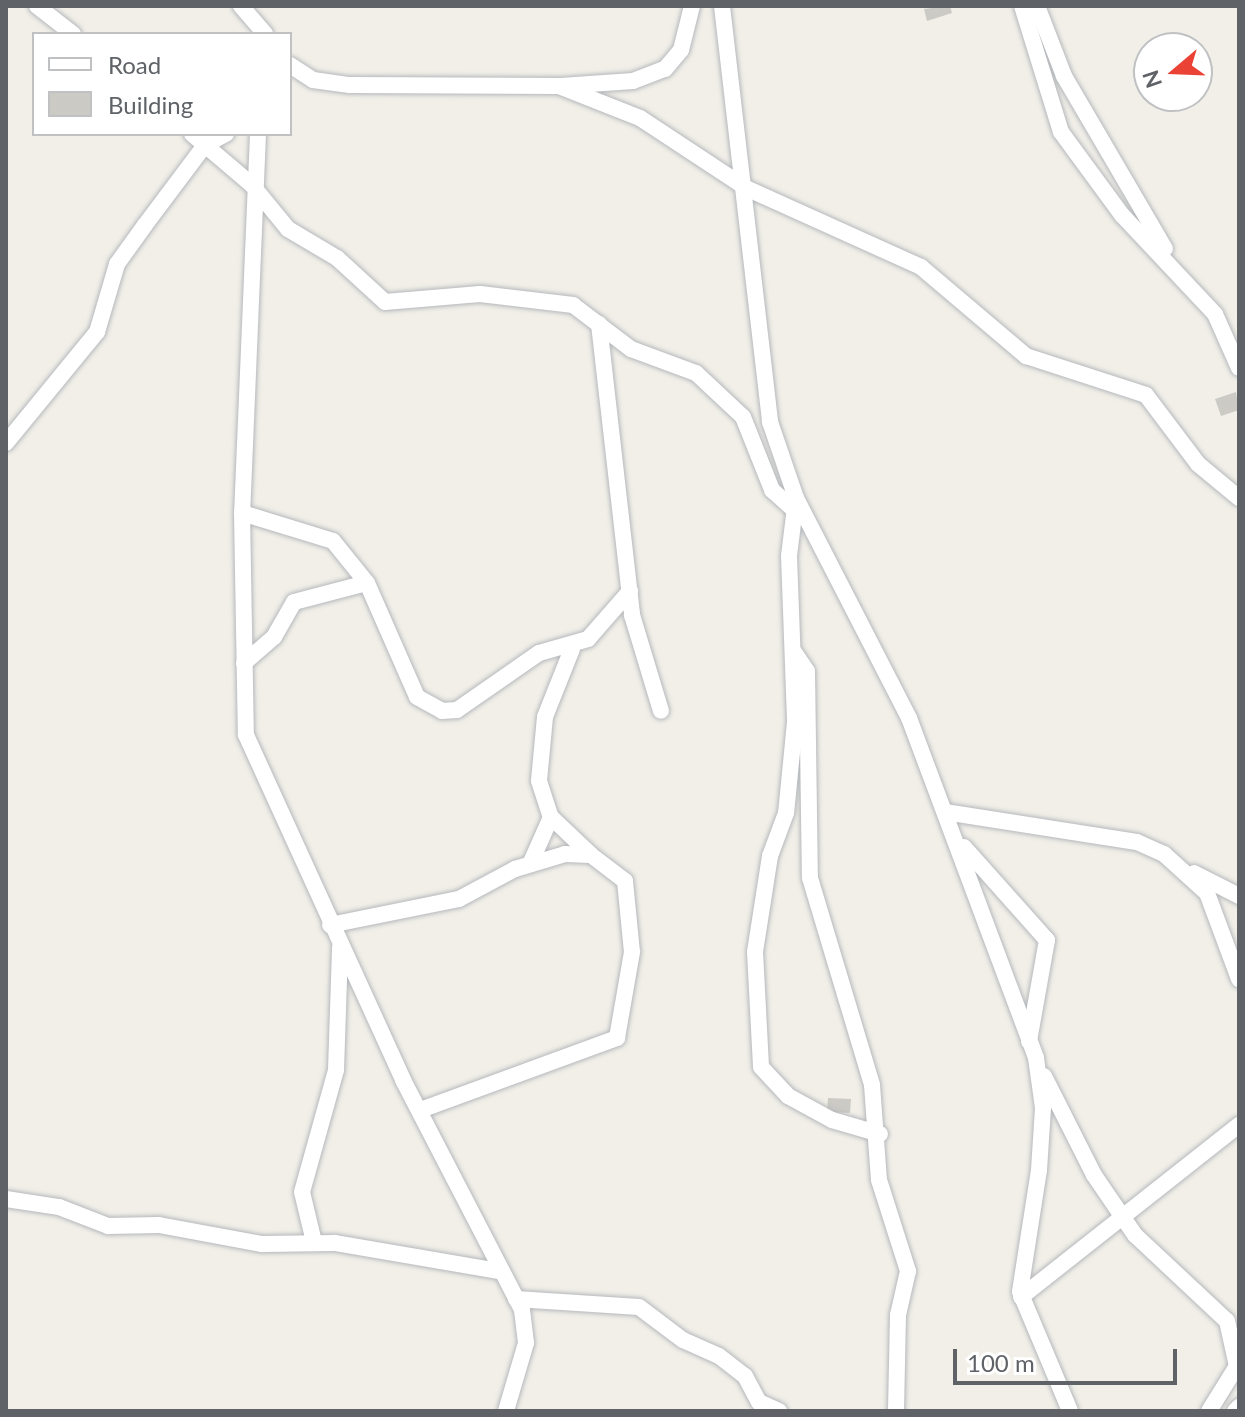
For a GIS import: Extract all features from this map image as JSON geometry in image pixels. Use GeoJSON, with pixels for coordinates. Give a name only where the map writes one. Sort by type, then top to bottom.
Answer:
{"type":"FeatureCollection","features":[{"type":"Feature","properties":{"kind":"street"},"geometry":{"type":"LineString","coordinates":[[37,6],[70,32]]}},
{"type":"Feature","properties":{"kind":"street"},"geometry":{"type":"LineString","coordinates":[[241,6],[253,20]]}},
{"type":"Feature","properties":{"kind":"street"},"geometry":{"type":"LineString","coordinates":[[292,66],[313,80],[350,85],[559,86],[633,81],[665,69],[681,50],[692,6]]}},
{"type":"Feature","properties":{"kind":"street"},"geometry":{"type":"LineString","coordinates":[[722,6],[746,188],[770,422],[795,503],[909,718],[1036,1058],[1123,1216],[1147,1248],[1227,1321],[1237,1366],[1209,1411]]}},
{"type":"Feature","properties":{"kind":"street"},"geometry":{"type":"LineString","coordinates":[[1022,6],[1061,132],[1122,215],[1172,261],[1215,314],[1239,368]]}},
{"type":"Feature","properties":{"kind":"street"},"geometry":{"type":"LineString","coordinates":[[1037,6],[1064,76],[1172,261]]}},
{"type":"Feature","properties":{"kind":"street"},"geometry":{"type":"LineString","coordinates":[[559,86],[672,134],[746,188],[921,267],[1026,356],[1146,395],[1198,464],[1239,498]]}},
{"type":"Feature","properties":{"kind":"street"},"geometry":{"type":"LineString","coordinates":[[258,136],[252,185],[253,361],[242,513],[242,709],[254,760],[330,925],[499,1271],[516,1299],[526,1343],[506,1411]]}},
{"type":"Feature","properties":{"kind":"street"},"geometry":{"type":"LineString","coordinates":[[6,443],[97,332],[117,264],[198,140],[252,185],[288,229],[337,258],[385,302],[480,294],[573,305],[631,349],[696,373],[743,417],[772,490],[795,503]]}},
{"type":"Feature","properties":{"kind":"street"},"geometry":{"type":"LineString","coordinates":[[599,324],[630,591],[661,711]]}},
{"type":"Feature","properties":{"kind":"street"},"geometry":{"type":"LineString","coordinates":[[795,503],[792,777],[755,952],[762,1072],[832,1120],[880,1134]]}},
{"type":"Feature","properties":{"kind":"street"},"geometry":{"type":"LineString","coordinates":[[242,513],[319,532],[367,583],[427,706],[457,710],[539,653],[572,649]]}},
{"type":"Feature","properties":{"kind":"street"},"geometry":{"type":"LineString","coordinates":[[244,663],[274,637],[294,602],[367,583]]}},
{"type":"Feature","properties":{"kind":"street"},"geometry":{"type":"LineString","coordinates":[[420,1110],[617,1038],[632,952],[631,896],[622,877],[591,855],[551,817],[539,763],[545,717],[572,649],[630,591]]}},
{"type":"Feature","properties":{"kind":"street"},"geometry":{"type":"LineString","coordinates":[[794,652],[807,671],[810,878],[856,1022],[880,1134],[879,1180],[909,1277],[898,1315],[896,1411]]}},
{"type":"Feature","properties":{"kind":"street"},"geometry":{"type":"LineString","coordinates":[[945,812],[1137,842],[1239,896]]}},
{"type":"Feature","properties":{"kind":"street"},"geometry":{"type":"LineString","coordinates":[[530,863],[551,817]]}},
{"type":"Feature","properties":{"kind":"street"},"geometry":{"type":"LineString","coordinates":[[955,837],[1047,940],[1029,1041]]}},
{"type":"Feature","properties":{"kind":"street"},"geometry":{"type":"LineString","coordinates":[[330,925],[459,899],[530,863],[591,855]]}},
{"type":"Feature","properties":{"kind":"street"},"geometry":{"type":"LineString","coordinates":[[1184,868],[1207,893],[1239,979]]}},
{"type":"Feature","properties":{"kind":"street"},"geometry":{"type":"LineString","coordinates":[[314,1242],[302,1192],[336,1070],[340,945]]}},
{"type":"Feature","properties":{"kind":"street"},"geometry":{"type":"LineString","coordinates":[[1036,1058],[1043,1108],[1021,1297],[1070,1411]]}},
{"type":"Feature","properties":{"kind":"street"},"geometry":{"type":"LineString","coordinates":[[1021,1297],[1239,1125]]}},
{"type":"Feature","properties":{"kind":"street"},"geometry":{"type":"LineString","coordinates":[[6,1199],[59,1207],[108,1226],[159,1225],[262,1244],[314,1242],[499,1271]]}},
{"type":"Feature","properties":{"kind":"street"},"geometry":{"type":"LineString","coordinates":[[516,1299],[639,1307],[683,1340],[719,1356],[745,1376],[759,1402],[779,1411]]}},
{"type":"Feature","properties":{"kind":"building"},"geometry":{"type":"Polygon","coordinates":[[[950,6],[952,13],[927,21],[924,9],[950,6]]]}},
{"type":"Feature","properties":{"kind":"building"},"geometry":{"type":"Polygon","coordinates":[[[1236,392],[1239,410],[1221,416],[1215,399],[1236,392]]]}},
{"type":"Feature","properties":{"kind":"building"},"geometry":{"type":"Polygon","coordinates":[[[828,1098],[851,1099],[850,1113],[827,1112],[828,1098]]]}}]}
